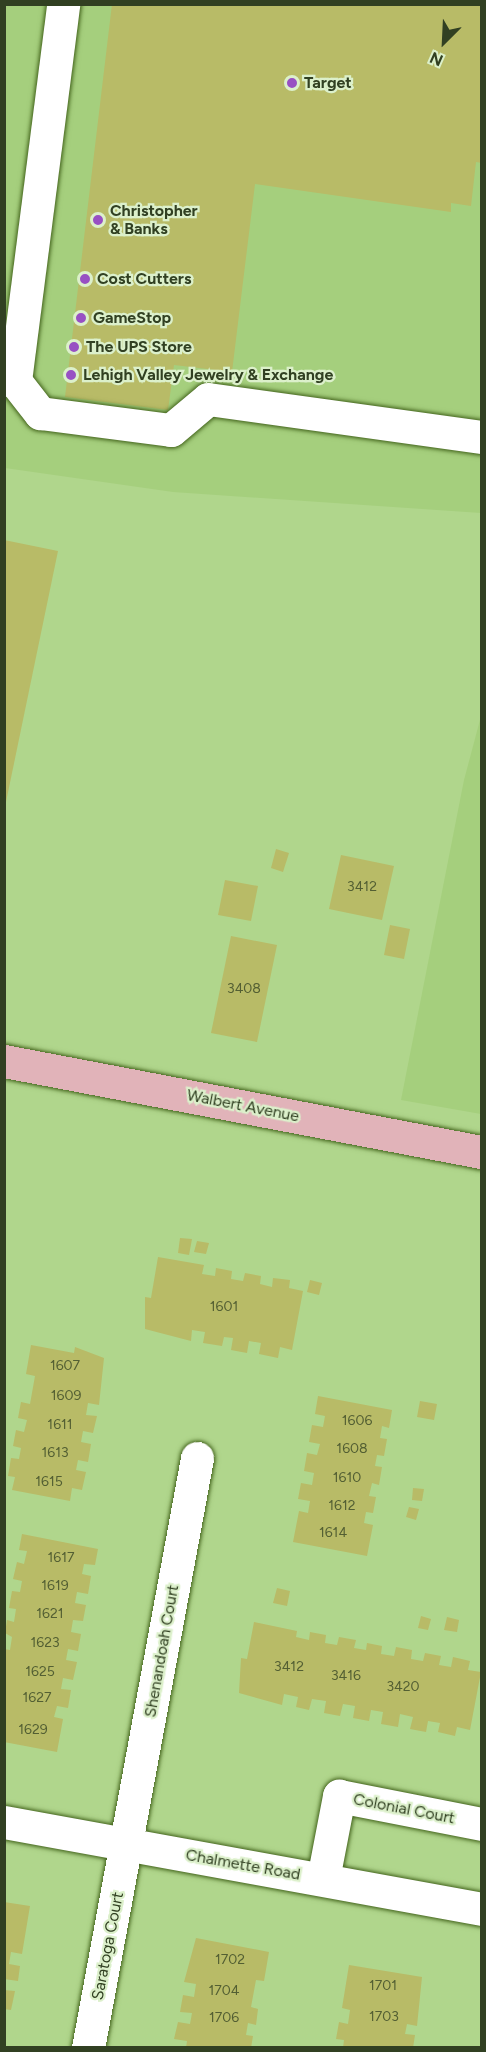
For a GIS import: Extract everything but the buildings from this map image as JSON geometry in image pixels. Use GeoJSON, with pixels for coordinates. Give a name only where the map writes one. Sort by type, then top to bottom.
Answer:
{"type":"FeatureCollection","features":[{"type":"Feature","properties":{"kind":"main road","name":"Walbert Avenue"},"geometry":{"type":"LineString","coordinates":[[4,1061],[482,1152]]}},
{"type":"Feature","properties":{"kind":"street"},"geometry":{"type":"LineString","coordinates":[[63,4],[10,380],[40,413],[171,430],[208,399],[482,437]]}},
{"type":"Feature","properties":{"kind":"street","name":"Shenandoah Court"},"geometry":{"type":"LineString","coordinates":[[127,1845],[196,1458]]}},
{"type":"Feature","properties":{"kind":"street","name":"Colonial Court"},"geometry":{"type":"LineString","coordinates":[[323,1879],[339,1796],[482,1824]]}},
{"type":"Feature","properties":{"kind":"street","name":"Chalmette Road"},"geometry":{"type":"LineString","coordinates":[[4,1821],[482,1909]]}},
{"type":"Feature","properties":{"kind":"street","name":"Saratoga Court"},"geometry":{"type":"LineString","coordinates":[[88,2048],[127,1845]]}},
{"type":"Feature","properties":{"kind":"shaded area"},"geometry":{"type":"Polygon","coordinates":[[[5,5],[481,5],[481,513],[173,492],[5,468],[5,5]]]}},
{"type":"Feature","properties":{"kind":"shaded area"},"geometry":{"type":"Polygon","coordinates":[[[481,716],[482,1114],[401,1100],[464,780],[481,716]]]}},
{"type":"Feature","properties":{"kind":"place","name":"Target"},"geometry":{"type":"Point","coordinates":[292,83]}},
{"type":"Feature","properties":{"kind":"place","name":"Christopher & Banks"},"geometry":{"type":"Point","coordinates":[98,220]}},
{"type":"Feature","properties":{"kind":"place","name":"Cost Cutters"},"geometry":{"type":"Point","coordinates":[85,279]}},
{"type":"Feature","properties":{"kind":"place","name":"GameStop"},"geometry":{"type":"Point","coordinates":[81,318]}},
{"type":"Feature","properties":{"kind":"place","name":"The UPS Store"},"geometry":{"type":"Point","coordinates":[74,347]}},
{"type":"Feature","properties":{"kind":"place","name":"Lehigh Valley Jewelry & Exchange"},"geometry":{"type":"Point","coordinates":[71,375]}}]}
